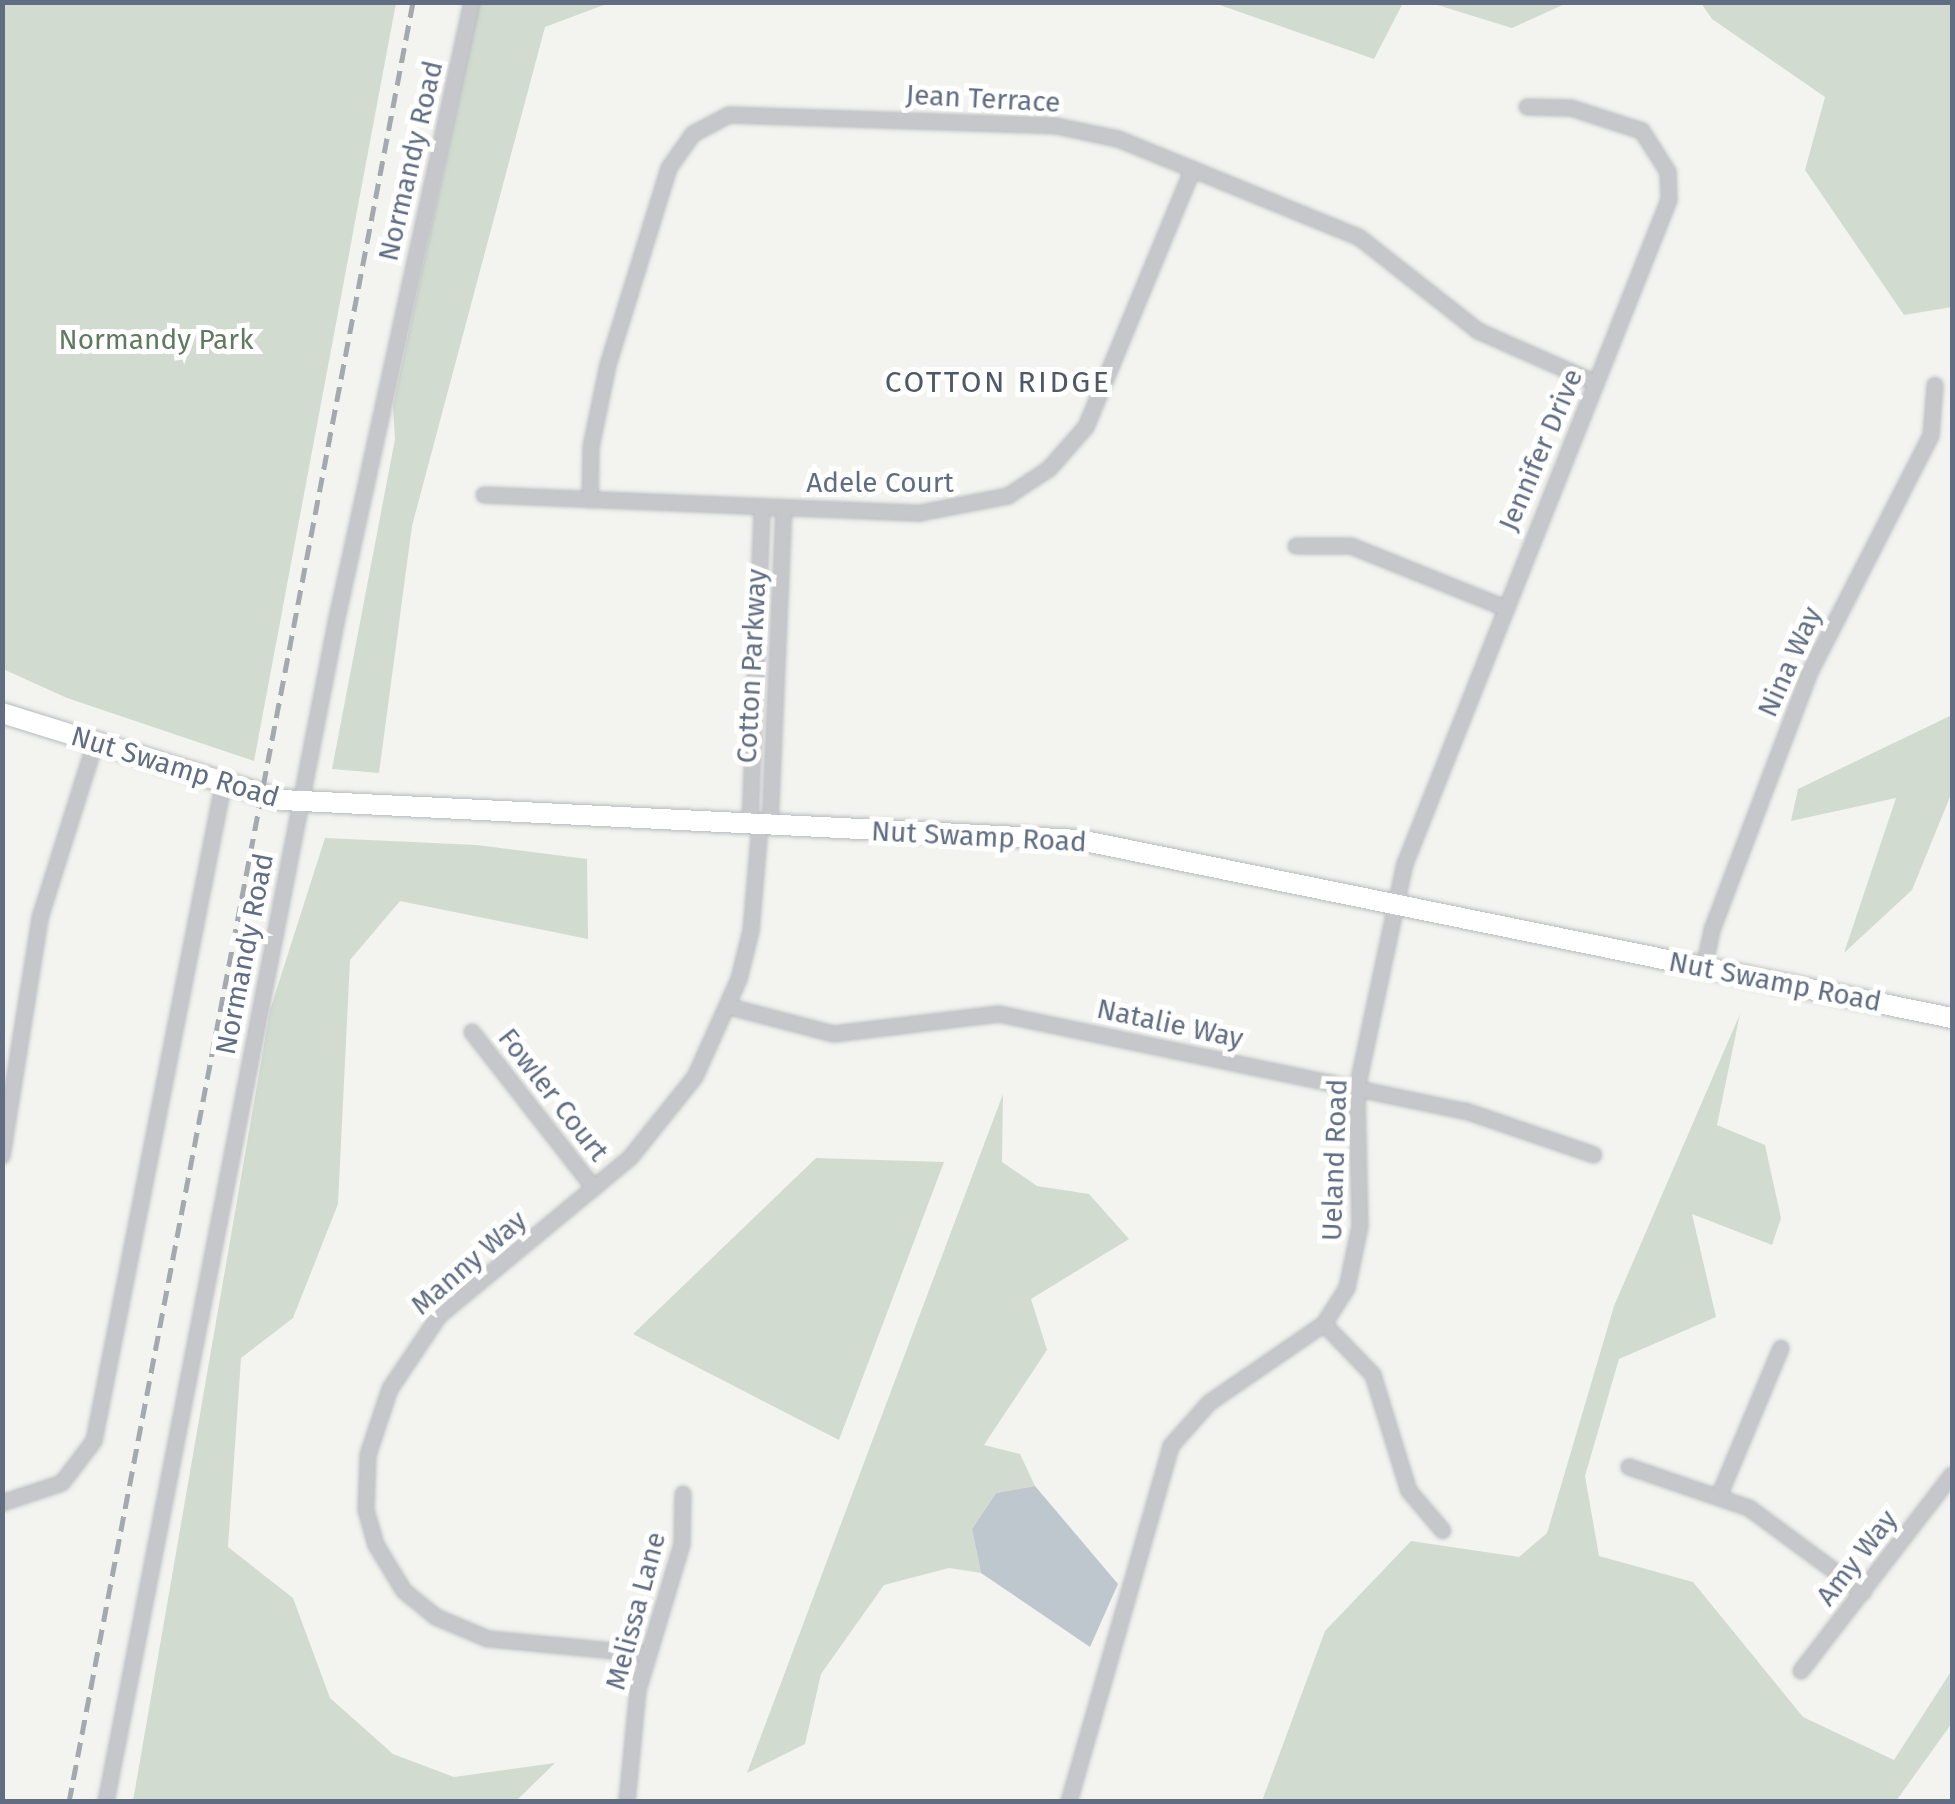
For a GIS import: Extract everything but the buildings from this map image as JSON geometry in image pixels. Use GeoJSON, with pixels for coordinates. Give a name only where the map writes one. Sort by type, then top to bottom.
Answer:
{"type":"FeatureCollection","features":[{"type":"Feature","properties":{"kind":"main road","name":"Nut Swamp Road"},"geometry":{"type":"LineString","coordinates":[[2,713],[223,786],[300,803],[1080,840],[1952,1018]]}},
{"type":"Feature","properties":{"kind":"street","name":"Normandy Road"},"geometry":{"type":"LineString","coordinates":[[106,1802],[300,803],[472,2]]}},
{"type":"Feature","properties":{"kind":"street","name":"Jennifer Drive"},"geometry":{"type":"LineString","coordinates":[[1395,904],[1404,864],[1503,607],[1665,214],[1668,172],[1636,128],[1571,108],[1527,107]]}},
{"type":"Feature","properties":{"kind":"street","name":"Jean Terrace"},"geometry":{"type":"LineString","coordinates":[[590,500],[594,426],[626,300],[669,168],[706,125],[753,114],[1056,126],[1118,140],[1360,238],[1478,331],[1596,383]]}},
{"type":"Feature","properties":{"kind":"street","name":"Adele Court"},"geometry":{"type":"LineString","coordinates":[[484,496],[955,511],[999,500],[1049,469],[1098,406],[1193,168]]}},
{"type":"Feature","properties":{"kind":"street","name":"Nina Way"},"geometry":{"type":"LineString","coordinates":[[1704,968],[1712,930],[1811,670],[1931,436],[1935,385]]}},
{"type":"Feature","properties":{"kind":"street","name":"Cotton Parkway"},"geometry":{"type":"LineString","coordinates":[[760,826],[756,661],[762,507]]}},
{"type":"Feature","properties":{"kind":"street","name":"Cotton Parkway"},"geometry":{"type":"LineString","coordinates":[[760,826],[777,660],[784,508]]}},
{"type":"Feature","properties":{"kind":"street"},"geometry":{"type":"LineString","coordinates":[[1296,546],[1351,546],[1503,607]]}},
{"type":"Feature","properties":{"kind":"street"},"geometry":{"type":"LineString","coordinates":[[756,661],[777,660]]}},
{"type":"Feature","properties":{"kind":"street"},"geometry":{"type":"LineString","coordinates":[[2,1156],[40,918],[95,744]]}},
{"type":"Feature","properties":{"kind":"street"},"geometry":{"type":"LineString","coordinates":[[2,1503],[62,1482],[94,1441],[223,786]]}},
{"type":"Feature","properties":{"kind":"street","name":"Manny Way"},"geometry":{"type":"LineString","coordinates":[[645,1654],[488,1639],[452,1627],[396,1580],[366,1510],[372,1440],[416,1346],[456,1300],[594,1188],[673,1108],[730,1007],[751,931],[760,826]]}},
{"type":"Feature","properties":{"kind":"street","name":"Ueland Road"},"geometry":{"type":"LineString","coordinates":[[1069,1802],[1171,1446],[1208,1403],[1324,1324],[1347,1288],[1359,1242],[1358,1089],[1395,904]]}},
{"type":"Feature","properties":{"kind":"street","name":"Natalie Way"},"geometry":{"type":"LineString","coordinates":[[730,1007],[834,1034],[999,1014],[1494,1118],[1594,1154]]}},
{"type":"Feature","properties":{"kind":"street","name":"Fowler Court"},"geometry":{"type":"LineString","coordinates":[[472,1032],[594,1188]]}},
{"type":"Feature","properties":{"kind":"street"},"geometry":{"type":"LineString","coordinates":[[1324,1324],[1373,1375],[1409,1491],[1443,1531]]}},
{"type":"Feature","properties":{"kind":"street"},"geometry":{"type":"LineString","coordinates":[[1720,1494],[1781,1348]]}},
{"type":"Feature","properties":{"kind":"street"},"geometry":{"type":"LineString","coordinates":[[1630,1467],[1720,1494],[1762,1515],[1863,1592]]}},
{"type":"Feature","properties":{"kind":"street","name":"Amy Way"},"geometry":{"type":"LineString","coordinates":[[1801,1671],[1952,1476]]}},
{"type":"Feature","properties":{"kind":"street","name":"Melissa Lane"},"geometry":{"type":"LineString","coordinates":[[628,1802],[645,1654],[682,1544],[683,1494]]}},
{"type":"Feature","properties":{"kind":"green space","name":"Normandy Park"},"geometry":{"type":"Polygon","coordinates":[[[3,2],[396,3],[254,761],[67,698],[3,669],[3,2]]]}},
{"type":"Feature","properties":{"kind":"green space"},"geometry":{"type":"Polygon","coordinates":[[[479,3],[609,3],[545,27],[412,526],[379,773],[332,769],[395,439],[393,406],[479,3]]]}},
{"type":"Feature","properties":{"kind":"green space"},"geometry":{"type":"Polygon","coordinates":[[[1214,3],[1403,3],[1374,59],[1214,3]]]}},
{"type":"Feature","properties":{"kind":"green space"},"geometry":{"type":"Polygon","coordinates":[[[1431,3],[1567,3],[1512,28],[1431,3]]]}},
{"type":"Feature","properties":{"kind":"green space"},"geometry":{"type":"Polygon","coordinates":[[[1701,3],[1952,3],[1952,307],[1904,315],[1805,170],[1825,97],[1712,19],[1701,3]]]}},
{"type":"Feature","properties":{"kind":"green space"},"geometry":{"type":"Polygon","coordinates":[[[1952,715],[1952,792],[1912,890],[1844,953],[1896,798],[1791,821],[1798,789],[1952,715]]]}},
{"type":"Feature","properties":{"kind":"green space"},"geometry":{"type":"Polygon","coordinates":[[[325,838],[477,845],[587,859],[588,939],[400,901],[350,960],[338,1204],[293,1318],[241,1358],[228,1547],[293,1598],[330,1698],[393,1754],[454,1777],[555,1763],[516,1801],[133,1801],[270,1010],[325,838]]]}},
{"type":"Feature","properties":{"kind":"green space"},"geometry":{"type":"Polygon","coordinates":[[[1740,1014],[1717,1125],[1765,1145],[1781,1218],[1772,1245],[1692,1214],[1716,1317],[1619,1359],[1585,1476],[1599,1556],[1693,1582],[1803,1717],[1894,1760],[1952,1670],[1952,1723],[1896,1801],[1262,1801],[1325,1631],[1411,1541],[1519,1557],[1547,1533],[1614,1306],[1740,1014]]]}},
{"type":"Feature","properties":{"kind":"green space"},"geometry":{"type":"Polygon","coordinates":[[[1003,1094],[1002,1162],[1037,1186],[1089,1194],[1129,1239],[1031,1299],[1047,1350],[984,1445],[1020,1454],[1035,1486],[996,1493],[972,1529],[981,1573],[949,1568],[884,1585],[821,1674],[805,1744],[747,1773],[1003,1094]]]}},
{"type":"Feature","properties":{"kind":"green space"},"geometry":{"type":"Polygon","coordinates":[[[816,1158],[944,1162],[839,1440],[633,1334],[816,1158]]]}},
{"type":"Feature","properties":{"kind":"shaded area"},"geometry":{"type":"Polygon","coordinates":[[[1035,1486],[1118,1584],[1090,1647],[981,1573],[972,1529],[996,1493],[1035,1486]]]}},
{"type":"Feature","properties":{"kind":"railway"},"geometry":{"type":"LineString","coordinates":[[69,1802],[413,2]]}},
{"type":"Feature","properties":{"kind":"district","name":"COTTON RIDGE"},"geometry":{"type":"Point","coordinates":[998,382]}}]}
